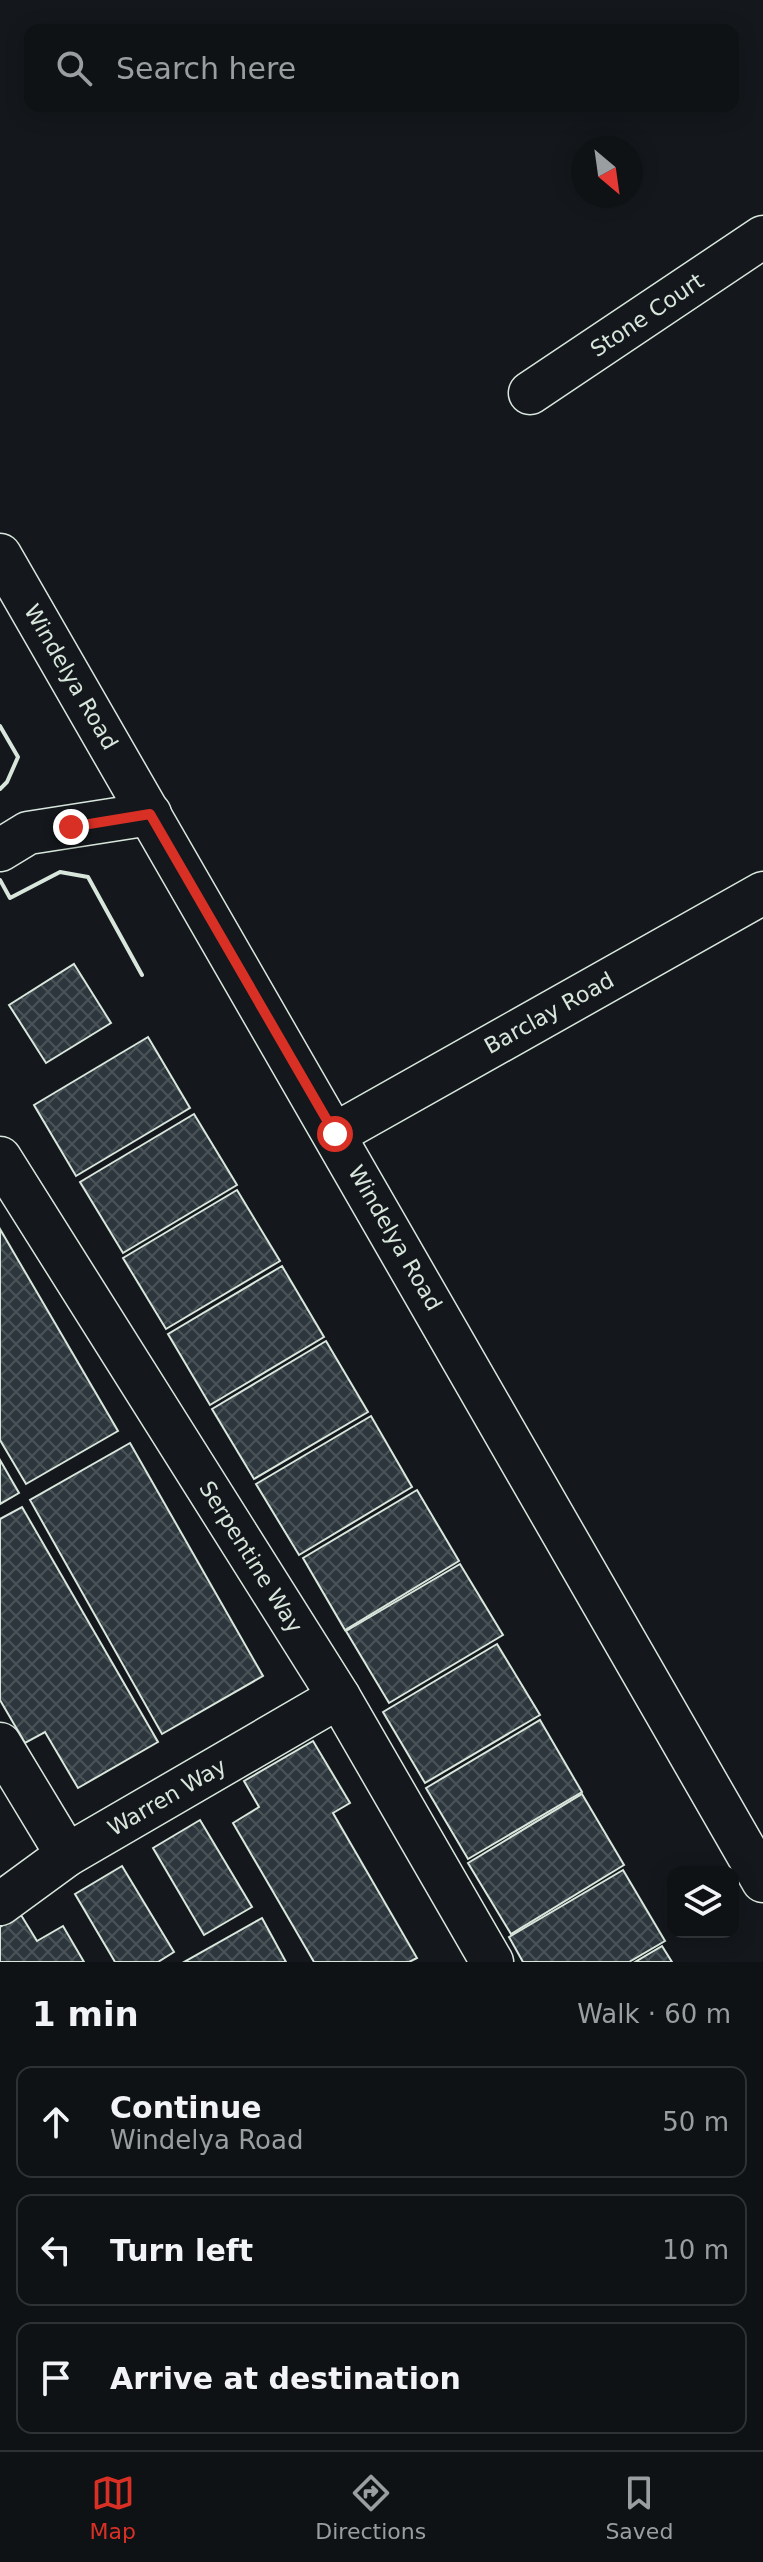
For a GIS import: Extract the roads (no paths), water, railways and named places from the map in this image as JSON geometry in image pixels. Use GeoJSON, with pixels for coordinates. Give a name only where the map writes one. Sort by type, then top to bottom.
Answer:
{"type":"FeatureCollection","features":[{"type":"Feature","properties":{"kind":"street","name":"Stone Court"},"geometry":{"type":"LineString","coordinates":[[530,393],[763,237]]}},
{"type":"Feature","properties":{"kind":"street","name":"Windelya Road"},"geometry":{"type":"LineString","coordinates":[[0,555],[763,1881]]}},
{"type":"Feature","properties":{"kind":"street"},"geometry":{"type":"LineString","coordinates":[[0,850],[28,833],[150,814]]}},
{"type":"Feature","properties":{"kind":"street","name":"Barclay Road"},"geometry":{"type":"LineString","coordinates":[[335,1134],[763,893]]}},
{"type":"Feature","properties":{"kind":"street","name":"Serpentine Way"},"geometry":{"type":"LineString","coordinates":[[0,1158],[339,1697],[492,1962]]}},
{"type":"Feature","properties":{"kind":"street","name":"Warren Way"},"geometry":{"type":"LineString","coordinates":[[0,1904],[67,1855],[339,1697]]}},
{"type":"Feature","properties":{"kind":"street"},"geometry":{"type":"LineString","coordinates":[[0,1744],[67,1855]]}}]}
